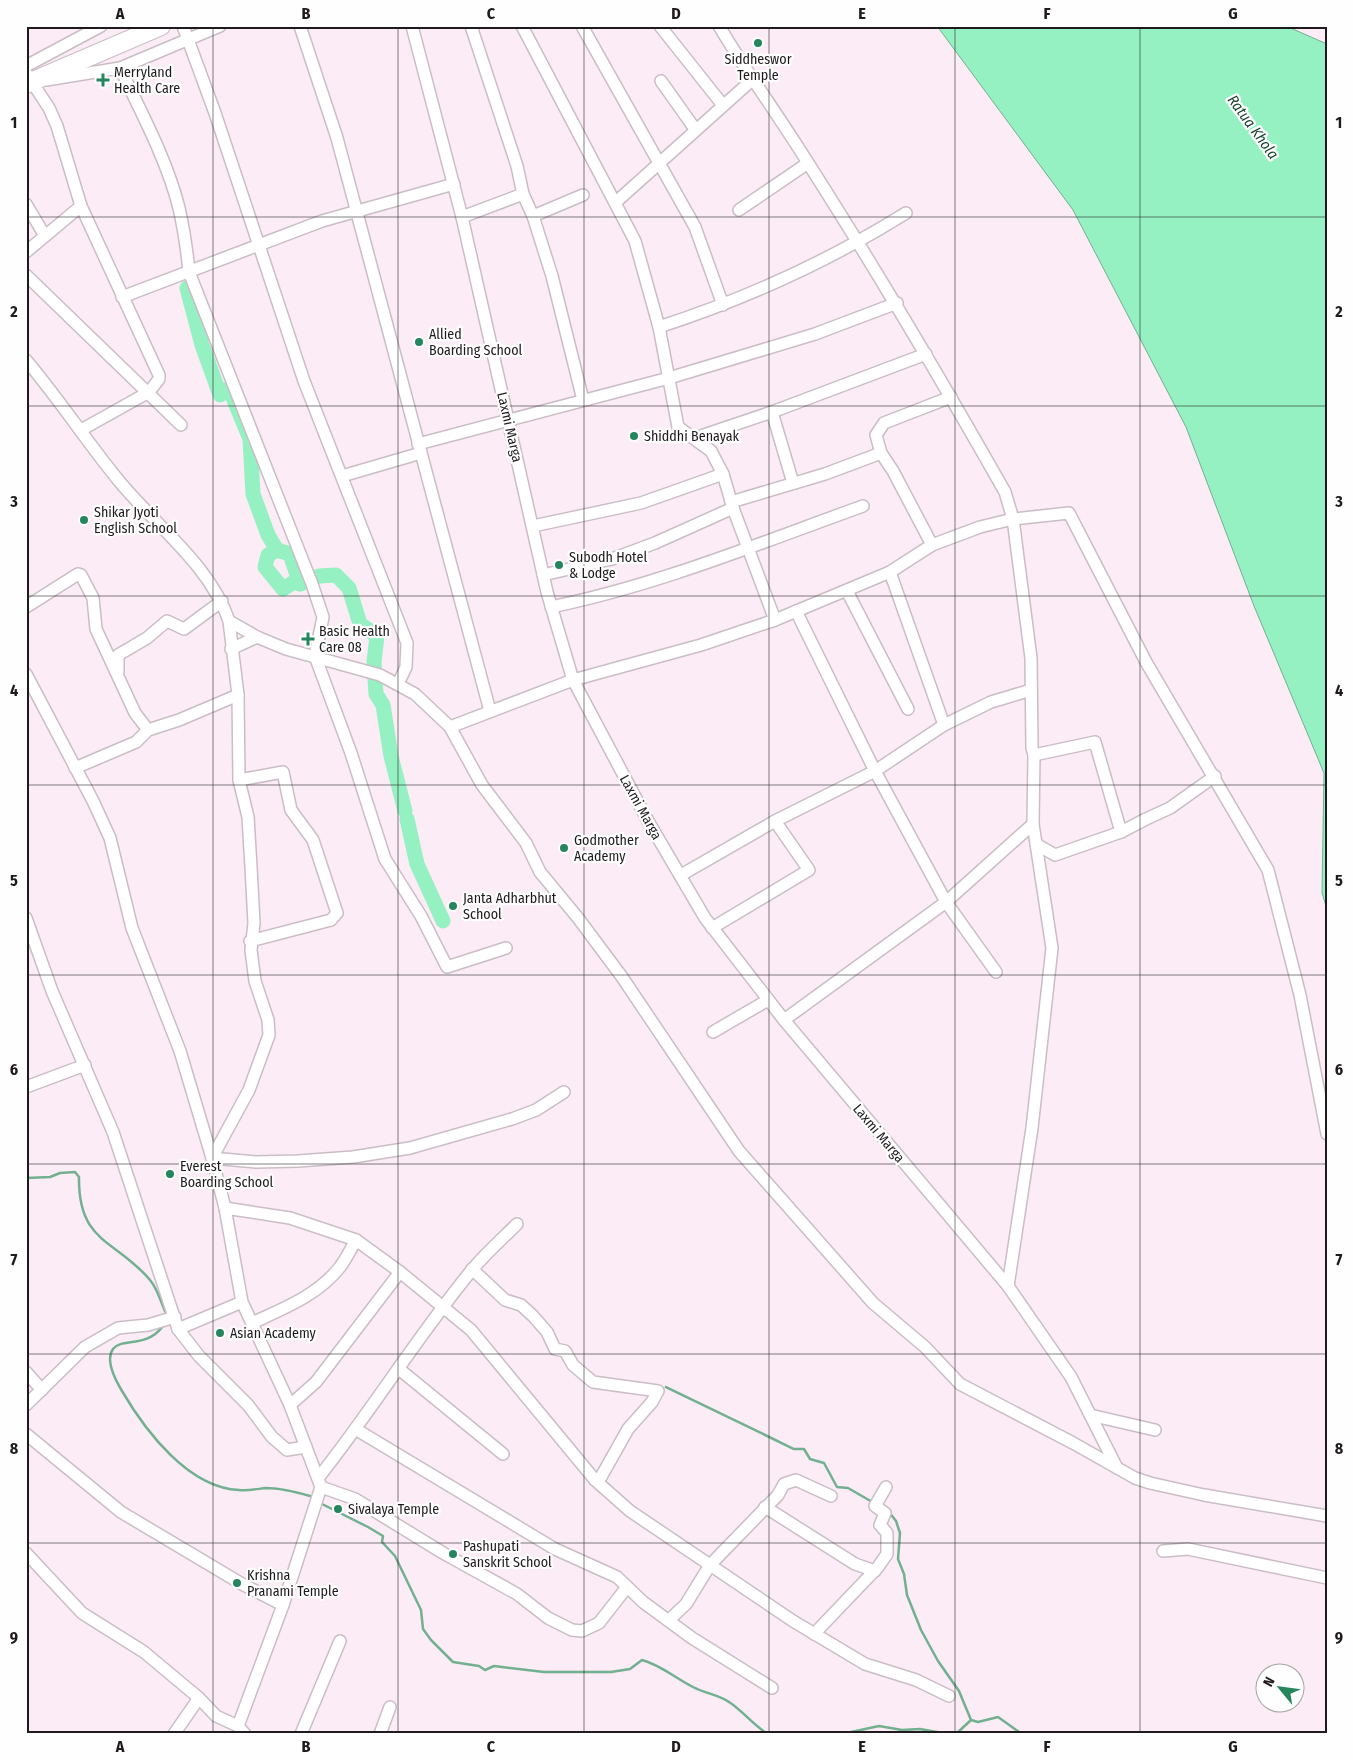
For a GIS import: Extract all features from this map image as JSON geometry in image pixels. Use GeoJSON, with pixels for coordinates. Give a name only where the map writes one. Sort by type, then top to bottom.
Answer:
{"type":"FeatureCollection","features":[{"type":"Feature","properties":{"kind":"highway"},"geometry":{"type":"LineString","coordinates":[[27,76],[161,26]]}},
{"type":"Feature","properties":{"kind":"street"},"geometry":{"type":"LineString","coordinates":[[27,76],[87,29],[100,26]]}},
{"type":"Feature","properties":{"kind":"street"},"geometry":{"type":"LineString","coordinates":[[183,26],[215,113],[304,381],[407,643],[406,667],[398,684]]}},
{"type":"Feature","properties":{"kind":"street"},"geometry":{"type":"LineString","coordinates":[[27,76],[78,76],[120,68],[220,26]]}},
{"type":"Feature","properties":{"kind":"street"},"geometry":{"type":"LineString","coordinates":[[300,26],[337,138],[490,711]]}},
{"type":"Feature","properties":{"kind":"street","name":"Laxmi Marga"},"geometry":{"type":"LineString","coordinates":[[412,26],[462,217],[543,575],[573,680],[648,821],[712,928],[784,1020],[1008,1286],[1071,1377],[1117,1468]]}},
{"type":"Feature","properties":{"kind":"street"},"geometry":{"type":"LineString","coordinates":[[471,26],[564,318],[583,400]]}},
{"type":"Feature","properties":{"kind":"street"},"geometry":{"type":"LineString","coordinates":[[522,26],[635,240],[659,327],[678,427],[711,451],[723,474],[732,505],[775,620]]}},
{"type":"Feature","properties":{"kind":"street"},"geometry":{"type":"LineString","coordinates":[[582,26],[695,227],[723,305]]}},
{"type":"Feature","properties":{"kind":"street"},"geometry":{"type":"LineString","coordinates":[[660,26],[722,104]]}},
{"type":"Feature","properties":{"kind":"street"},"geometry":{"type":"LineString","coordinates":[[719,26],[752,80],[772,105],[897,304],[1004,492],[1013,519],[1031,658],[1032,748],[1034,755],[1033,824],[1052,948],[1032,1128],[1008,1286]]}},
{"type":"Feature","properties":{"kind":"street"},"geometry":{"type":"LineString","coordinates":[[120,68],[152,136],[179,206],[186,241],[189,272],[323,617],[315,656],[351,753],[386,859],[421,916],[442,962],[447,968],[506,948]]}},
{"type":"Feature","properties":{"kind":"street"},"geometry":{"type":"LineString","coordinates":[[27,76],[49,108],[57,126],[81,206],[159,374],[159,378],[149,392],[81,430]]}},
{"type":"Feature","properties":{"kind":"street"},"geometry":{"type":"LineString","coordinates":[[616,202],[722,104],[752,80]]}},
{"type":"Feature","properties":{"kind":"street"},"geometry":{"type":"LineString","coordinates":[[661,81],[695,129]]}},
{"type":"Feature","properties":{"kind":"street"},"geometry":{"type":"LineString","coordinates":[[740,210],[808,163]]}},
{"type":"Feature","properties":{"kind":"street"},"geometry":{"type":"LineString","coordinates":[[122,297],[258,245],[356,211],[454,184]]}},
{"type":"Feature","properties":{"kind":"street"},"geometry":{"type":"LineString","coordinates":[[462,217],[523,194]]}},
{"type":"Feature","properties":{"kind":"street"},"geometry":{"type":"LineString","coordinates":[[533,216],[583,195]]}},
{"type":"Feature","properties":{"kind":"street"},"geometry":{"type":"LineString","coordinates":[[26,204],[44,236]]}},
{"type":"Feature","properties":{"kind":"street"},"geometry":{"type":"LineString","coordinates":[[26,252],[81,206]]}},
{"type":"Feature","properties":{"kind":"street"},"geometry":{"type":"LineString","coordinates":[[659,327],[723,305],[858,242],[906,213]]}},
{"type":"Feature","properties":{"kind":"street"},"geometry":{"type":"LineString","coordinates":[[26,275],[149,392],[180,425]]}},
{"type":"Feature","properties":{"kind":"street"},"geometry":{"type":"LineString","coordinates":[[342,476],[508,420],[669,378],[814,334],[897,304]]}},
{"type":"Feature","properties":{"kind":"street"},"geometry":{"type":"LineString","coordinates":[[695,438],[772,412],[926,354]]}},
{"type":"Feature","properties":{"kind":"street"},"geometry":{"type":"LineString","coordinates":[[26,360],[120,481],[197,567],[222,601],[229,621],[238,695],[239,780],[248,825],[254,923],[250,941],[255,981],[268,1020],[269,1035],[249,1090],[212,1158]]}},
{"type":"Feature","properties":{"kind":"street"},"geometry":{"type":"LineString","coordinates":[[932,545],[893,471],[881,453],[876,435],[884,423],[951,397]]}},
{"type":"Feature","properties":{"kind":"street"},"geometry":{"type":"LineString","coordinates":[[772,412],[793,483]]}},
{"type":"Feature","properties":{"kind":"street"},"geometry":{"type":"LineString","coordinates":[[543,575],[612,559],[655,543],[732,505],[881,453]]}},
{"type":"Feature","properties":{"kind":"street"},"geometry":{"type":"LineString","coordinates":[[533,526],[641,503],[723,474]]}},
{"type":"Feature","properties":{"kind":"street"},"geometry":{"type":"LineString","coordinates":[[551,607],[603,597],[748,548],[863,506]]}},
{"type":"Feature","properties":{"kind":"street"},"geometry":{"type":"LineString","coordinates":[[450,727],[573,680],[701,644],[775,620],[890,572],[932,545],[980,527],[1013,519],[1069,513],[1146,662],[1215,776],[1268,870],[1300,995],[1327,1134]]}},
{"type":"Feature","properties":{"kind":"street"},"geometry":{"type":"LineString","coordinates":[[890,572],[944,725]]}},
{"type":"Feature","properties":{"kind":"street"},"geometry":{"type":"LineString","coordinates":[[26,607],[80,574],[93,598],[96,630],[118,673],[135,713],[148,730]]}},
{"type":"Feature","properties":{"kind":"street"},"geometry":{"type":"LineString","coordinates":[[847,591],[908,709]]}},
{"type":"Feature","properties":{"kind":"street"},"geometry":{"type":"LineString","coordinates":[[118,673],[118,655],[147,638],[167,621],[184,629],[222,601]]}},
{"type":"Feature","properties":{"kind":"street"},"geometry":{"type":"LineString","coordinates":[[796,611],[875,771],[946,902],[996,972]]}},
{"type":"Feature","properties":{"kind":"street"},"geometry":{"type":"LineString","coordinates":[[229,621],[257,637],[286,649],[375,673],[398,684],[415,694],[450,727],[482,785],[526,843],[540,872],[578,918],[622,977],[739,1151],[873,1303],[925,1347],[960,1384],[1073,1442],[1117,1468],[1150,1483],[1180,1491],[1327,1516]]}},
{"type":"Feature","properties":{"kind":"street"},"geometry":{"type":"LineString","coordinates":[[231,649],[257,637]]}},
{"type":"Feature","properties":{"kind":"street"},"geometry":{"type":"LineString","coordinates":[[26,674],[110,838],[132,928],[180,1051],[212,1158],[225,1208],[242,1302],[290,1405],[320,1482],[355,1500],[443,1553],[517,1594],[548,1618],[572,1630],[582,1631],[599,1623],[627,1587]]}},
{"type":"Feature","properties":{"kind":"street"},"geometry":{"type":"LineString","coordinates":[[681,875],[775,822],[875,771],[944,725],[991,702],[1031,690]]}},
{"type":"Feature","properties":{"kind":"street"},"geometry":{"type":"LineString","coordinates":[[75,768],[136,742],[148,730],[179,720],[238,695]]}},
{"type":"Feature","properties":{"kind":"street"},"geometry":{"type":"LineString","coordinates":[[1034,755],[1095,742],[1121,832]]}},
{"type":"Feature","properties":{"kind":"street"},"geometry":{"type":"LineString","coordinates":[[239,780],[283,772],[291,810],[313,840],[337,913],[331,920],[250,941]]}},
{"type":"Feature","properties":{"kind":"street"},"geometry":{"type":"LineString","coordinates":[[1036,844],[1055,855],[1121,832],[1170,808],[1215,776]]}},
{"type":"Feature","properties":{"kind":"street"},"geometry":{"type":"LineString","coordinates":[[712,928],[809,870],[775,822]]}},
{"type":"Feature","properties":{"kind":"street"},"geometry":{"type":"LineString","coordinates":[[784,1020],[946,902],[1033,824]]}},
{"type":"Feature","properties":{"kind":"street"},"geometry":{"type":"LineString","coordinates":[[26,918],[52,991],[113,1132],[176,1323],[199,1356],[248,1405],[272,1437],[287,1450],[306,1447]]}},
{"type":"Feature","properties":{"kind":"street"},"geometry":{"type":"LineString","coordinates":[[713,1032],[768,1000]]}},
{"type":"Feature","properties":{"kind":"street"},"geometry":{"type":"LineString","coordinates":[[26,1087],[85,1065]]}},
{"type":"Feature","properties":{"kind":"street"},"geometry":{"type":"LineString","coordinates":[[212,1158],[256,1162],[298,1162],[353,1157],[410,1148],[512,1119],[536,1110],[564,1092]]}},
{"type":"Feature","properties":{"kind":"street"},"geometry":{"type":"LineString","coordinates":[[225,1208],[290,1218],[356,1240],[400,1272],[476,1336],[595,1480],[630,1511],[814,1634],[842,1648],[865,1664],[916,1680],[949,1696]]}},
{"type":"Feature","properties":{"kind":"street"},"geometry":{"type":"LineString","coordinates":[[26,1553],[82,1613],[144,1652],[199,1698],[216,1716],[241,1730],[283,1605],[320,1482],[443,1307],[472,1269],[517,1224]]}},
{"type":"Feature","properties":{"kind":"street"},"geometry":{"type":"LineString","coordinates":[[252,1323],[302,1300],[322,1286],[340,1267],[356,1240]]}},
{"type":"Feature","properties":{"kind":"street"},"geometry":{"type":"LineString","coordinates":[[472,1269],[505,1300],[521,1305],[533,1316],[546,1332],[555,1349],[565,1351],[573,1365],[593,1382],[658,1391],[652,1402],[642,1410],[628,1429],[600,1477],[595,1480]]}},
{"type":"Feature","properties":{"kind":"street"},"geometry":{"type":"LineString","coordinates":[[290,1405],[316,1382],[400,1272]]}},
{"type":"Feature","properties":{"kind":"street"},"geometry":{"type":"LineString","coordinates":[[26,1404],[85,1347],[118,1328],[176,1323],[242,1302]]}},
{"type":"Feature","properties":{"kind":"street"},"geometry":{"type":"LineString","coordinates":[[399,1369],[503,1454]]}},
{"type":"Feature","properties":{"kind":"street"},"geometry":{"type":"LineString","coordinates":[[26,1372],[42,1390]]}},
{"type":"Feature","properties":{"kind":"street"},"geometry":{"type":"LineString","coordinates":[[1090,1415],[1155,1430]]}},
{"type":"Feature","properties":{"kind":"street"},"geometry":{"type":"LineString","coordinates":[[356,1430],[555,1549],[617,1577],[643,1602],[717,1655],[772,1688]]}},
{"type":"Feature","properties":{"kind":"street"},"geometry":{"type":"LineString","coordinates":[[26,1434],[121,1512],[242,1584],[283,1605]]}},
{"type":"Feature","properties":{"kind":"street"},"geometry":{"type":"LineString","coordinates":[[669,1620],[686,1604],[710,1565],[766,1507],[784,1484],[796,1480],[831,1496]]}},
{"type":"Feature","properties":{"kind":"street"},"geometry":{"type":"LineString","coordinates":[[814,1634],[875,1571],[887,1554],[887,1533],[880,1525],[885,1513],[875,1506],[886,1487]]}},
{"type":"Feature","properties":{"kind":"street"},"geometry":{"type":"LineString","coordinates":[[766,1507],[855,1564],[875,1571]]}},
{"type":"Feature","properties":{"kind":"street"},"geometry":{"type":"LineString","coordinates":[[1163,1551],[1188,1549],[1327,1578]]}},
{"type":"Feature","properties":{"kind":"street"},"geometry":{"type":"LineString","coordinates":[[301,1734],[340,1641]]}},
{"type":"Feature","properties":{"kind":"street"},"geometry":{"type":"LineString","coordinates":[[174,1734],[199,1698]]}},
{"type":"Feature","properties":{"kind":"street"},"geometry":{"type":"LineString","coordinates":[[380,1734],[390,1707]]}},
{"type":"Feature","properties":{"kind":"water","name":"Ratua Khola"},"geometry":{"type":"Polygon","coordinates":[[[937,26],[1286,26],[1327,44],[1327,909],[1322,893],[1324,773],[1254,606],[1186,427],[1073,210],[937,26]]]}},
{"type":"Feature","properties":{"kind":"waterway"},"geometry":{"type":"LineString","coordinates":[[187,288],[202,345],[220,395],[229,388],[250,439],[253,494],[268,535],[277,550],[290,554],[300,584],[319,576],[336,575],[349,588],[360,624],[377,636],[374,662],[376,694],[383,705],[391,756],[405,811]]}},
{"type":"Feature","properties":{"kind":"waterway"},"geometry":{"type":"LineString","coordinates":[[277,550],[268,555],[265,567],[283,589],[294,582],[300,584]]}},
{"type":"Feature","properties":{"kind":"waterway"},"geometry":{"type":"LineString","coordinates":[[407,819],[417,864],[443,921]]}},
{"type":"Feature","properties":{"kind":"waterway"},"geometry":{"type":"LineString","coordinates":[[26,1178],[50,1177],[60,1173],[75,1172],[79,1177],[80,1199],[85,1216],[92,1228],[150,1280],[167,1315]]}},
{"type":"Feature","properties":{"kind":"waterway"},"geometry":{"type":"LineString","coordinates":[[163,1326],[149,1338],[117,1346],[113,1349],[110,1359],[114,1376],[120,1387],[156,1440],[186,1469],[221,1487],[242,1490],[277,1489],[310,1496]]}},
{"type":"Feature","properties":{"kind":"waterway"},"geometry":{"type":"LineString","coordinates":[[666,1387],[794,1449],[804,1449],[810,1459],[824,1463],[837,1487],[848,1488],[874,1503]]}},
{"type":"Feature","properties":{"kind":"waterway"},"geometry":{"type":"LineString","coordinates":[[322,1504],[383,1536],[382,1542],[395,1556],[421,1610],[423,1629],[453,1662],[479,1666],[485,1670],[494,1666],[544,1672],[611,1672],[630,1669],[642,1660],[662,1668],[697,1689],[725,1700],[768,1734]]}},
{"type":"Feature","properties":{"kind":"waterway"},"geometry":{"type":"LineString","coordinates":[[889,1512],[896,1521],[900,1533],[898,1559],[904,1574],[907,1595],[921,1630],[938,1661],[959,1691],[971,1720]]}},
{"type":"Feature","properties":{"kind":"waterway"},"geometry":{"type":"LineString","coordinates":[[956,1734],[971,1720],[978,1722],[998,1717],[1022,1734]]}},
{"type":"Feature","properties":{"kind":"waterway"},"geometry":{"type":"LineString","coordinates":[[842,1734],[879,1726],[902,1730],[920,1729],[948,1734]]}},
{"type":"Feature","properties":{"kind":"place","name":"Siddheswor Temple"},"geometry":{"type":"Point","coordinates":[758,43]}},
{"type":"Feature","properties":{"kind":"place","name":"Merryland Health Care"},"geometry":{"type":"Point","coordinates":[103,80]}},
{"type":"Feature","properties":{"kind":"place","name":"Allied Boarding School"},"geometry":{"type":"Point","coordinates":[419,342]}},
{"type":"Feature","properties":{"kind":"place","name":"Shiddhi Benayak"},"geometry":{"type":"Point","coordinates":[634,436]}},
{"type":"Feature","properties":{"kind":"place","name":"Shikar Jyoti English School"},"geometry":{"type":"Point","coordinates":[84,520]}},
{"type":"Feature","properties":{"kind":"place","name":"Subodh Hotel & Lodge"},"geometry":{"type":"Point","coordinates":[559,565]}},
{"type":"Feature","properties":{"kind":"place","name":"Basic Health Care 08"},"geometry":{"type":"Point","coordinates":[308,639]}},
{"type":"Feature","properties":{"kind":"place","name":"Godmother Academy"},"geometry":{"type":"Point","coordinates":[564,848]}},
{"type":"Feature","properties":{"kind":"place","name":"Janta Adharbhut School"},"geometry":{"type":"Point","coordinates":[453,906]}},
{"type":"Feature","properties":{"kind":"place","name":"Everest Boarding School"},"geometry":{"type":"Point","coordinates":[170,1174]}},
{"type":"Feature","properties":{"kind":"place","name":"Asian Academy"},"geometry":{"type":"Point","coordinates":[220,1333]}},
{"type":"Feature","properties":{"kind":"place","name":"Sivalaya Temple"},"geometry":{"type":"Point","coordinates":[338,1509]}},
{"type":"Feature","properties":{"kind":"place","name":"Pashupati Sanskrit School"},"geometry":{"type":"Point","coordinates":[453,1554]}},
{"type":"Feature","properties":{"kind":"place","name":"Krishna Pranami Temple"},"geometry":{"type":"Point","coordinates":[237,1583]}}]}
